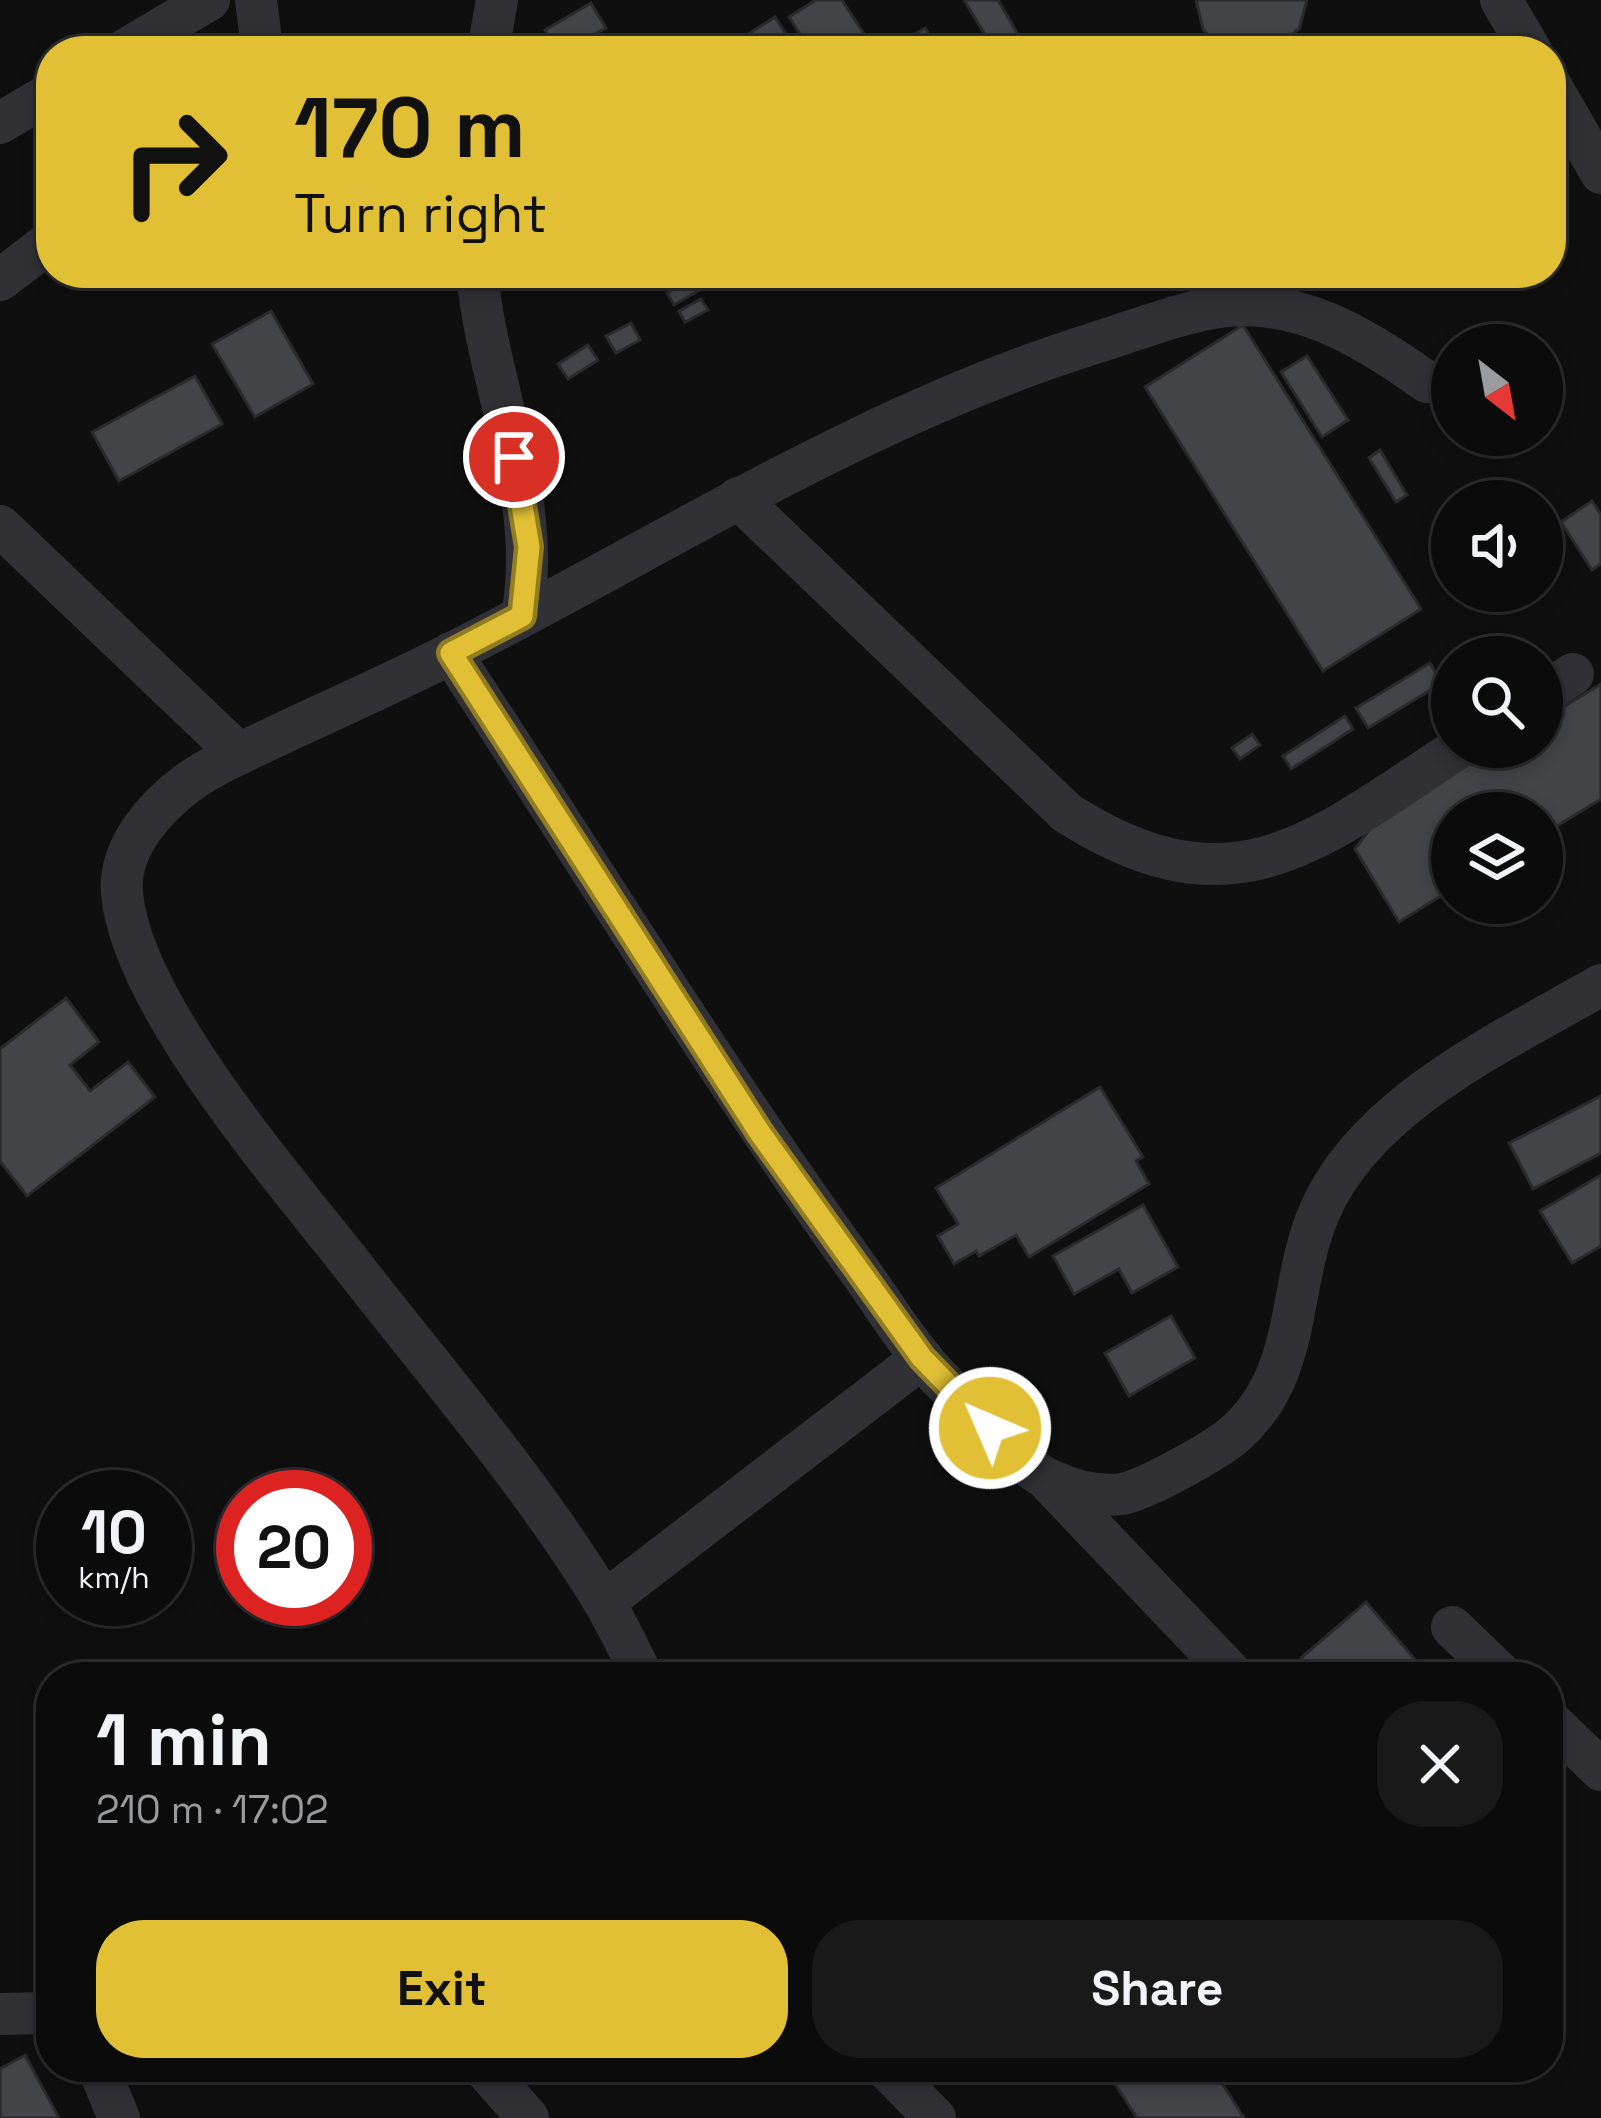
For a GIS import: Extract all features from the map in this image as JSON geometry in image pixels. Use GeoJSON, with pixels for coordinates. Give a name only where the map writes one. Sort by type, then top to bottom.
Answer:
{"type":"FeatureCollection","features":[{"type":"Feature","properties":{"kind":"street"},"geometry":{"type":"LineString","coordinates":[[148,36],[209,0]]}},
{"type":"Feature","properties":{"kind":"street"},"geometry":{"type":"LineString","coordinates":[[256,0],[259,36]]}},
{"type":"Feature","properties":{"kind":"street"},"geometry":{"type":"LineString","coordinates":[[491,36],[497,0]]}},
{"type":"Feature","properties":{"kind":"street"},"geometry":{"type":"LineString","coordinates":[[1501,0],[1522,36]]}},
{"type":"Feature","properties":{"kind":"street"},"geometry":{"type":"LineString","coordinates":[[0,123],[36,102]]}},
{"type":"Feature","properties":{"kind":"street"},"geometry":{"type":"LineString","coordinates":[[1566,112],[1601,173]]}},
{"type":"Feature","properties":{"kind":"street"},"geometry":{"type":"LineString","coordinates":[[0,280],[36,252]]}},
{"type":"Feature","properties":{"kind":"street"},"geometry":{"type":"LineString","coordinates":[[480,288],[527,531],[528,581],[522,616]]}},
{"type":"Feature","properties":{"kind":"street"},"geometry":{"type":"LineString","coordinates":[[635,1662],[604,1601],[518,1480],[239,1121],[165,1010],[132,936],[121,889],[129,850],[157,810],[191,781],[239,754],[451,653],[850,440],[1035,362],[1216,307],[1270,305],[1324,320],[1373,343],[1427,382]]}},
{"type":"Feature","properties":{"kind":"street"},"geometry":{"type":"LineString","coordinates":[[738,498],[1067,813],[1100,834],[1141,851],[1206,866],[1257,862],[1300,846],[1431,765]]}},
{"type":"Feature","properties":{"kind":"street"},"geometry":{"type":"LineString","coordinates":[[0,526],[239,754]]}},
{"type":"Feature","properties":{"kind":"street"},"geometry":{"type":"LineString","coordinates":[[451,653],[760,1133],[922,1358],[1019,1458],[1046,1479],[1221,1662]]}},
{"type":"Feature","properties":{"kind":"street"},"geometry":{"type":"LineString","coordinates":[[1046,1479],[1085,1493],[1124,1494],[1235,1435],[1276,1376],[1291,1337],[1310,1234],[1338,1177],[1357,1153],[1456,1068],[1601,985]]}},
{"type":"Feature","properties":{"kind":"street"},"geometry":{"type":"LineString","coordinates":[[604,1601],[922,1358]]}},
{"type":"Feature","properties":{"kind":"street"},"geometry":{"type":"LineString","coordinates":[[1452,1628],[1488,1662]]}},
{"type":"Feature","properties":{"kind":"street"},"geometry":{"type":"LineString","coordinates":[[1563,1733],[1601,1770]]}},
{"type":"Feature","properties":{"kind":"street"},"geometry":{"type":"LineString","coordinates":[[0,2014],[36,2013]]}},
{"type":"Feature","properties":{"kind":"street"},"geometry":{"type":"LineString","coordinates":[[104,2082],[119,2118]]}},
{"type":"Feature","properties":{"kind":"street"},"geometry":{"type":"LineString","coordinates":[[497,2082],[529,2118]]}},
{"type":"Feature","properties":{"kind":"street"},"geometry":{"type":"LineString","coordinates":[[900,2082],[935,2118]]}},
{"type":"Feature","properties":{"kind":"building"},"geometry":{"type":"Polygon","coordinates":[[[816,0],[842,0],[865,36],[801,36],[789,17],[816,0]]]}},
{"type":"Feature","properties":{"kind":"building"},"geometry":{"type":"Polygon","coordinates":[[[964,0],[998,0],[1019,36],[986,36],[964,0]]]}},
{"type":"Feature","properties":{"kind":"building"},"geometry":{"type":"Polygon","coordinates":[[[1196,0],[1307,0],[1299,29],[1290,36],[1210,36],[1203,29],[1196,0]]]}},
{"type":"Feature","properties":{"kind":"building"},"geometry":{"type":"Polygon","coordinates":[[[591,3],[606,28],[596,36],[548,36],[545,30],[591,3]]]}},
{"type":"Feature","properties":{"kind":"building"},"geometry":{"type":"Polygon","coordinates":[[[775,17],[787,36],[745,36],[775,17]]]}},
{"type":"Feature","properties":{"kind":"building"},"geometry":{"type":"Polygon","coordinates":[[[676,288],[698,291],[674,305],[667,293],[676,288]]]}},
{"type":"Feature","properties":{"kind":"building"},"geometry":{"type":"Polygon","coordinates":[[[701,299],[708,310],[685,322],[679,311],[701,299]]]}},
{"type":"Feature","properties":{"kind":"building"},"geometry":{"type":"Polygon","coordinates":[[[271,311],[313,384],[255,417],[212,344],[271,311]]]}},
{"type":"Feature","properties":{"kind":"building"},"geometry":{"type":"Polygon","coordinates":[[[631,323],[640,340],[616,353],[606,336],[631,323]]]}},
{"type":"Feature","properties":{"kind":"building"},"geometry":{"type":"Polygon","coordinates":[[[1243,325],[1421,609],[1323,671],[1145,387],[1243,325]]]}},
{"type":"Feature","properties":{"kind":"building"},"geometry":{"type":"Polygon","coordinates":[[[588,345],[598,360],[568,379],[558,364],[588,345]]]}},
{"type":"Feature","properties":{"kind":"building"},"geometry":{"type":"Polygon","coordinates":[[[1307,356],[1348,420],[1322,437],[1281,372],[1307,356]]]}},
{"type":"Feature","properties":{"kind":"building"},"geometry":{"type":"Polygon","coordinates":[[[195,376],[222,424],[119,481],[92,432],[195,376]]]}},
{"type":"Feature","properties":{"kind":"building"},"geometry":{"type":"Polygon","coordinates":[[[1380,450],[1407,495],[1396,502],[1369,458],[1380,450]]]}},
{"type":"Feature","properties":{"kind":"building"},"geometry":{"type":"Polygon","coordinates":[[[1592,501],[1601,515],[1601,564],[1592,570],[1563,521],[1592,501]]]}},
{"type":"Feature","properties":{"kind":"building"},"geometry":{"type":"Polygon","coordinates":[[[1431,665],[1431,690],[1368,728],[1356,708],[1431,665]]]}},
{"type":"Feature","properties":{"kind":"building"},"geometry":{"type":"Polygon","coordinates":[[[1601,684],[1601,799],[1563,822],[1563,792],[1431,792],[1431,902],[1399,922],[1355,849],[1375,822],[1463,768],[1563,768],[1563,707],[1601,684]]]}},
{"type":"Feature","properties":{"kind":"building"},"geometry":{"type":"Polygon","coordinates":[[[1345,716],[1353,729],[1291,769],[1283,756],[1345,716]]]}},
{"type":"Feature","properties":{"kind":"building"},"geometry":{"type":"Polygon","coordinates":[[[1252,734],[1260,745],[1240,759],[1232,748],[1252,734]]]}},
{"type":"Feature","properties":{"kind":"building"},"geometry":{"type":"Polygon","coordinates":[[[66,998],[99,1042],[70,1065],[90,1091],[128,1062],[155,1097],[27,1196],[0,1161],[0,1049],[66,998]]]}},
{"type":"Feature","properties":{"kind":"building"},"geometry":{"type":"Polygon","coordinates":[[[1100,1087],[1143,1157],[1136,1161],[1149,1184],[1029,1257],[1016,1235],[954,1264],[938,1236],[958,1224],[936,1188],[1100,1087]]]}},
{"type":"Feature","properties":{"kind":"building"},"geometry":{"type":"Polygon","coordinates":[[[1601,1096],[1601,1153],[1533,1189],[1509,1143],[1601,1096]]]}},
{"type":"Feature","properties":{"kind":"building"},"geometry":{"type":"Polygon","coordinates":[[[1601,1175],[1601,1246],[1572,1263],[1540,1211],[1601,1175]]]}},
{"type":"Feature","properties":{"kind":"building"},"geometry":{"type":"Polygon","coordinates":[[[1143,1205],[1178,1267],[1132,1293],[1119,1269],[1074,1294],[1053,1256],[1143,1205]]]}},
{"type":"Feature","properties":{"kind":"building"},"geometry":{"type":"Polygon","coordinates":[[[1171,1316],[1195,1358],[1129,1396],[1105,1353],[1171,1316]]]}},
{"type":"Feature","properties":{"kind":"building"},"geometry":{"type":"Polygon","coordinates":[[[1366,1602],[1417,1662],[1304,1662],[1301,1658],[1366,1602]]]}},
{"type":"Feature","properties":{"kind":"building"},"geometry":{"type":"Polygon","coordinates":[[[25,2055],[59,2118],[0,2118],[0,2069],[25,2055]]]}},
{"type":"Feature","properties":{"kind":"building"},"geometry":{"type":"Polygon","coordinates":[[[1114,2082],[1221,2082],[1244,2118],[1137,2118],[1114,2082]]]}},
{"type":"Feature","properties":{"kind":"route"},"geometry":{"type":"LineString","coordinates":[[514,457],[529,547],[522,616],[451,653],[760,1133],[922,1358],[990,1428]]}}]}
